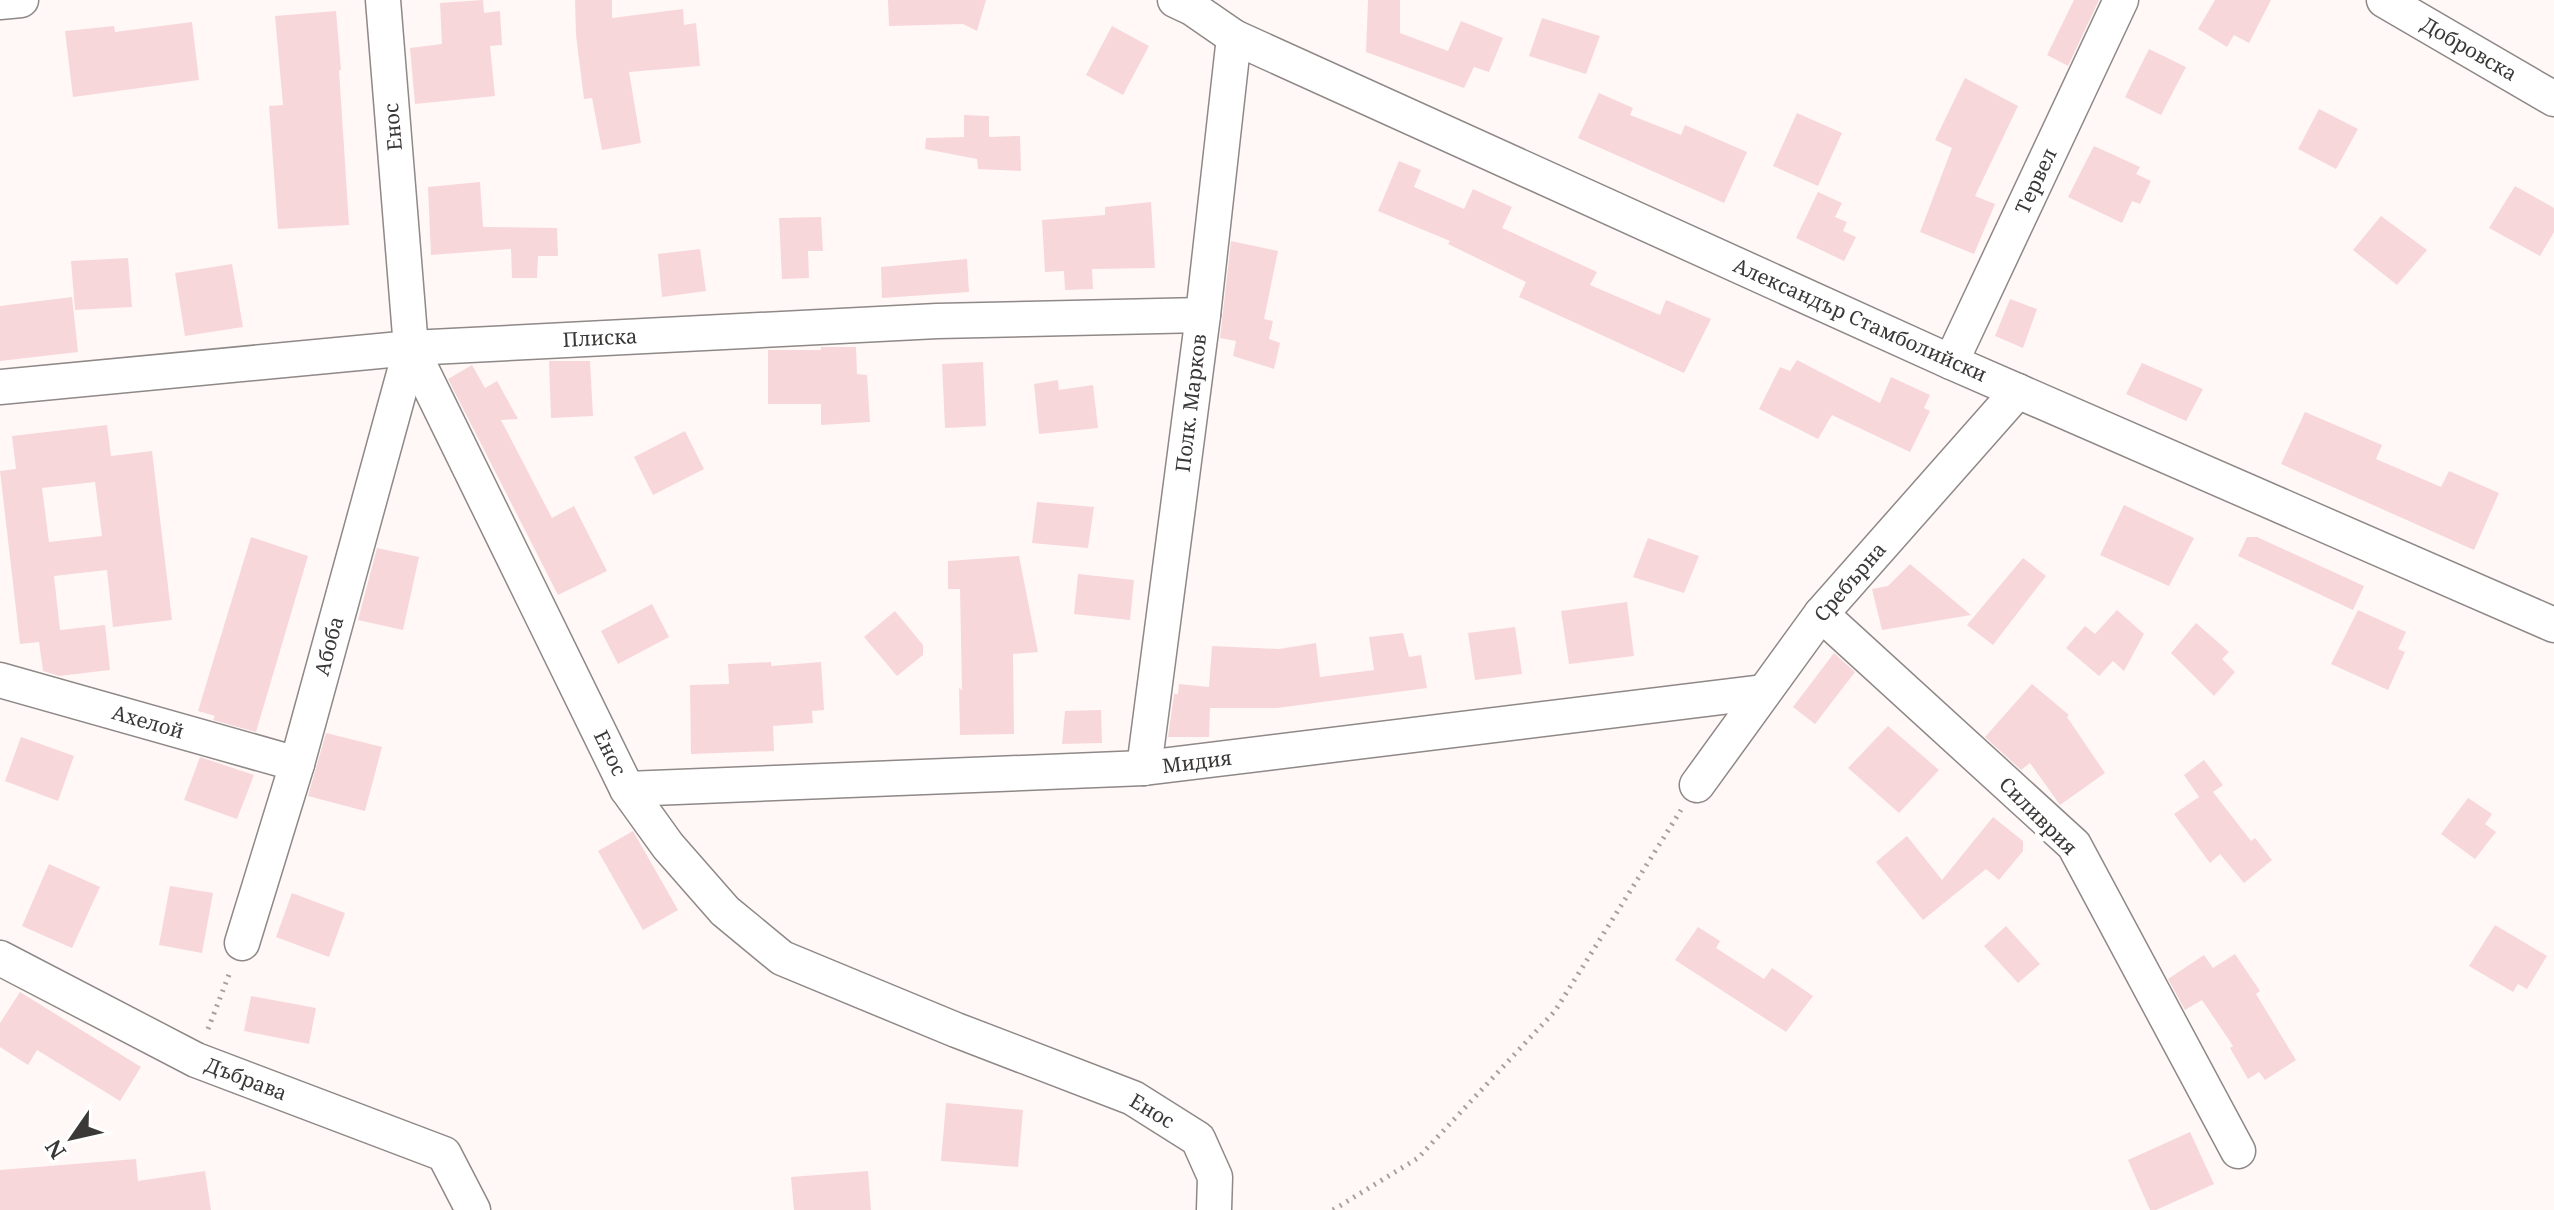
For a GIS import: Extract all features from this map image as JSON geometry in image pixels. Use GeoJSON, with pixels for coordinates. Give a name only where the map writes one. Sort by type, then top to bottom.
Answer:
{"type":"FeatureCollection","features":[{"type":"Feature","properties":{"kind":"street"},"geometry":{"type":"LineString","coordinates":[[0,2],[21,0]]}},
{"type":"Feature","properties":{"kind":"street","name":"Енос"},"geometry":{"type":"LineString","coordinates":[[383,0],[411,348],[627,789],[668,846],[725,911],[782,958],[956,1030],[1133,1098],[1198,1139],[1215,1177],[1214,1210]]}},
{"type":"Feature","properties":{"kind":"street","name":"Тервел"},"geometry":{"type":"LineString","coordinates":[[1951,362],[2121,0]]}},
{"type":"Feature","properties":{"kind":"street","name":"Добровска"},"geometry":{"type":"LineString","coordinates":[[2384,0],[2554,99]]}},
{"type":"Feature","properties":{"kind":"street","name":"Александър Стамболийски"},"geometry":{"type":"LineString","coordinates":[[1186,3],[1234,37],[1951,362],[2554,625]]}},
{"type":"Feature","properties":{"kind":"street","name":"Полк. Марков"},"geometry":{"type":"LineString","coordinates":[[1144,768],[1203,315],[1234,37]]}},
{"type":"Feature","properties":{"kind":"street","name":"Плиска"},"geometry":{"type":"LineString","coordinates":[[0,387],[411,348],[937,321],[1203,315]]}},
{"type":"Feature","properties":{"kind":"street","name":"Абоба"},"geometry":{"type":"LineString","coordinates":[[242,943],[297,764],[411,348]]}},
{"type":"Feature","properties":{"kind":"street","name":"Сребърна"},"geometry":{"type":"LineString","coordinates":[[1697,785],[1821,614],[2018,391]]}},
{"type":"Feature","properties":{"kind":"street","name":"Силиврия"},"geometry":{"type":"LineString","coordinates":[[1821,614],[2074,845],[2238,1151]]}},
{"type":"Feature","properties":{"kind":"street","name":"Ахелой"},"geometry":{"type":"LineString","coordinates":[[0,680],[297,764]]}},
{"type":"Feature","properties":{"kind":"street","name":"Мидия"},"geometry":{"type":"LineString","coordinates":[[627,789],[1144,768],[1763,692]]}},
{"type":"Feature","properties":{"kind":"street","name":"Дъбрава"},"geometry":{"type":"LineString","coordinates":[[0,958],[196,1060],[444,1154],[473,1210]]}},
{"type":"Feature","properties":{"kind":"path"},"geometry":{"type":"LineString","coordinates":[[1333,1210],[1418,1158],[1555,1011],[1697,785]]}},
{"type":"Feature","properties":{"kind":"path"},"geometry":{"type":"LineString","coordinates":[[196,1060],[242,943]]}},
{"type":"Feature","properties":{"kind":"building"},"geometry":{"type":"Polygon","coordinates":[[[483,0],[484,13],[500,11],[502,45],[490,46],[495,96],[415,104],[410,48],[442,44],[440,3],[483,0]]]}},
{"type":"Feature","properties":{"kind":"building"},"geometry":{"type":"Polygon","coordinates":[[[575,0],[612,0],[612,18],[683,9],[684,25],[696,23],[700,66],[629,72],[641,143],[602,150],[592,98],[584,99],[575,0]]]}},
{"type":"Feature","properties":{"kind":"building"},"geometry":{"type":"Polygon","coordinates":[[[888,0],[986,0],[977,31],[963,24],[889,26],[888,0]]]}},
{"type":"Feature","properties":{"kind":"building"},"geometry":{"type":"Polygon","coordinates":[[[1368,0],[1400,0],[1400,33],[1448,51],[1461,21],[1503,38],[1489,72],[1474,67],[1464,88],[1366,52],[1368,0]]]}},
{"type":"Feature","properties":{"kind":"building"},"geometry":{"type":"Polygon","coordinates":[[[2074,0],[2099,0],[2068,66],[2047,55],[2074,0]]]}},
{"type":"Feature","properties":{"kind":"building"},"geometry":{"type":"Polygon","coordinates":[[[2215,0],[2271,0],[2249,43],[2234,35],[2227,47],[2198,29],[2215,0]]]}},
{"type":"Feature","properties":{"kind":"building"},"geometry":{"type":"Polygon","coordinates":[[[336,11],[349,225],[278,229],[269,106],[283,105],[275,16],[336,11]]]}},
{"type":"Feature","properties":{"kind":"building"},"geometry":{"type":"Polygon","coordinates":[[[1542,18],[1600,36],[1586,74],[1529,56],[1542,18]]]}},
{"type":"Feature","properties":{"kind":"building"},"geometry":{"type":"Polygon","coordinates":[[[192,22],[199,80],[73,97],[65,31],[114,26],[115,32],[192,22]]]}},
{"type":"Feature","properties":{"kind":"building"},"geometry":{"type":"Polygon","coordinates":[[[1112,26],[1149,46],[1123,95],[1086,75],[1112,26]]]}},
{"type":"Feature","properties":{"kind":"building"},"geometry":{"type":"Polygon","coordinates":[[[2149,49],[2186,67],[2161,115],[2125,97],[2149,49]]]}},
{"type":"Feature","properties":{"kind":"building"},"geometry":{"type":"Polygon","coordinates":[[[1965,78],[2018,106],[1975,196],[1995,204],[1974,254],[1920,232],[1952,148],[1935,140],[1965,78]]]}},
{"type":"Feature","properties":{"kind":"building"},"geometry":{"type":"Polygon","coordinates":[[[1599,93],[1633,108],[1630,115],[1681,135],[1685,125],[1747,152],[1724,203],[1578,138],[1599,93]]]}},
{"type":"Feature","properties":{"kind":"building"},"geometry":{"type":"Polygon","coordinates":[[[2319,109],[2358,129],[2336,169],[2298,149],[2319,109]]]}},
{"type":"Feature","properties":{"kind":"building"},"geometry":{"type":"Polygon","coordinates":[[[1797,113],[1842,133],[1818,186],[1773,166],[1797,113]]]}},
{"type":"Feature","properties":{"kind":"building"},"geometry":{"type":"Polygon","coordinates":[[[964,115],[989,116],[989,137],[1020,136],[1021,171],[978,169],[977,159],[925,149],[926,138],[964,137],[964,115]]]}},
{"type":"Feature","properties":{"kind":"building"},"geometry":{"type":"Polygon","coordinates":[[[2094,146],[2140,167],[2136,174],[2151,181],[2140,204],[2132,201],[2122,223],[2068,197],[2094,146]]]}},
{"type":"Feature","properties":{"kind":"building"},"geometry":{"type":"Polygon","coordinates":[[[1399,161],[1421,170],[1414,187],[1464,209],[1473,189],[1512,207],[1502,228],[1597,272],[1590,285],[1660,315],[1666,300],[1711,319],[1684,373],[1519,297],[1526,282],[1448,244],[1450,241],[1378,211],[1399,161]]]}},
{"type":"Feature","properties":{"kind":"building"},"geometry":{"type":"Polygon","coordinates":[[[480,182],[483,227],[557,228],[558,256],[538,256],[537,278],[512,278],[511,249],[431,255],[428,187],[480,182]]]}},
{"type":"Feature","properties":{"kind":"building"},"geometry":{"type":"Polygon","coordinates":[[[2515,186],[2554,208],[2554,232],[2540,256],[2489,228],[2515,186]]]}},
{"type":"Feature","properties":{"kind":"building"},"geometry":{"type":"Polygon","coordinates":[[[1818,192],[1842,203],[1835,217],[1847,222],[1843,231],[1856,237],[1844,261],[1796,238],[1818,192]]]}},
{"type":"Feature","properties":{"kind":"building"},"geometry":{"type":"Polygon","coordinates":[[[1151,202],[1155,268],[1092,269],[1093,289],[1065,290],[1064,271],[1045,272],[1042,220],[1105,215],[1105,207],[1151,202]]]}},
{"type":"Feature","properties":{"kind":"building"},"geometry":{"type":"Polygon","coordinates":[[[2381,216],[2427,250],[2397,285],[2353,250],[2381,216]]]}},
{"type":"Feature","properties":{"kind":"building"},"geometry":{"type":"Polygon","coordinates":[[[821,217],[823,251],[808,251],[809,278],[782,279],[779,218],[821,217]]]}},
{"type":"Feature","properties":{"kind":"building"},"geometry":{"type":"Polygon","coordinates":[[[1231,241],[1278,251],[1264,319],[1273,321],[1269,339],[1280,343],[1274,369],[1233,356],[1236,341],[1220,338],[1231,241]]]}},
{"type":"Feature","properties":{"kind":"building"},"geometry":{"type":"Polygon","coordinates":[[[700,249],[706,291],[662,297],[658,254],[700,249]]]}},
{"type":"Feature","properties":{"kind":"building"},"geometry":{"type":"Polygon","coordinates":[[[128,258],[132,307],[75,310],[71,261],[128,258]]]}},
{"type":"Feature","properties":{"kind":"building"},"geometry":{"type":"Polygon","coordinates":[[[967,259],[969,292],[882,298],[881,267],[967,259]]]}},
{"type":"Feature","properties":{"kind":"building"},"geometry":{"type":"Polygon","coordinates":[[[232,264],[243,327],[185,336],[175,273],[232,264]]]}},
{"type":"Feature","properties":{"kind":"building"},"geometry":{"type":"Polygon","coordinates":[[[72,297],[78,352],[0,361],[0,306],[72,297]]]}},
{"type":"Feature","properties":{"kind":"building"},"geometry":{"type":"Polygon","coordinates":[[[2010,299],[2037,309],[2023,348],[1995,336],[2010,299]]]}},
{"type":"Feature","properties":{"kind":"building"},"geometry":{"type":"Polygon","coordinates":[[[821,347],[856,347],[857,374],[867,375],[870,422],[821,425],[821,404],[768,404],[768,350],[821,350],[821,347]]]}},
{"type":"Feature","properties":{"kind":"building"},"geometry":{"type":"Polygon","coordinates":[[[1797,360],[1880,403],[1891,377],[1930,395],[1924,408],[1930,411],[1910,452],[1832,415],[1818,439],[1759,409],[1780,367],[1790,371],[1797,360]]]}},
{"type":"Feature","properties":{"kind":"building"},"geometry":{"type":"Polygon","coordinates":[[[549,361],[590,361],[593,416],[551,418],[549,361]]]}},
{"type":"Feature","properties":{"kind":"building"},"geometry":{"type":"Polygon","coordinates":[[[983,362],[986,426],[945,428],[942,364],[983,362]]]}},
{"type":"Feature","properties":{"kind":"building"},"geometry":{"type":"Polygon","coordinates":[[[2142,363],[2203,389],[2186,421],[2126,394],[2142,363]]]}},
{"type":"Feature","properties":{"kind":"building"},"geometry":{"type":"Polygon","coordinates":[[[472,365],[485,388],[497,381],[518,419],[501,420],[552,518],[574,506],[607,571],[558,595],[448,379],[472,365]]]}},
{"type":"Feature","properties":{"kind":"building"},"geometry":{"type":"Polygon","coordinates":[[[1058,380],[1059,390],[1093,385],[1098,428],[1039,434],[1034,384],[1058,380]]]}},
{"type":"Feature","properties":{"kind":"building"},"geometry":{"type":"Polygon","coordinates":[[[2305,412],[2382,445],[2376,459],[2441,487],[2449,471],[2499,493],[2474,550],[2281,464],[2305,412]]]}},
{"type":"Feature","properties":{"kind":"building"},"geometry":{"type":"Polygon","coordinates":[[[107,425],[111,456],[152,451],[172,620],[113,627],[107,570],[54,576],[60,630],[105,625],[110,670],[59,676],[43,671],[39,642],[20,644],[0,471],[16,469],[12,436],[107,425]],[[95,482],[42,488],[49,542],[102,536],[95,482]]]}},
{"type":"Feature","properties":{"kind":"building"},"geometry":{"type":"Polygon","coordinates":[[[685,431],[704,469],[653,495],[634,457],[685,431]]]}},
{"type":"Feature","properties":{"kind":"building"},"geometry":{"type":"Polygon","coordinates":[[[1037,502],[1094,507],[1088,548],[1032,543],[1037,502]]]}},
{"type":"Feature","properties":{"kind":"building"},"geometry":{"type":"Polygon","coordinates":[[[2124,505],[2194,538],[2169,586],[2100,555],[2124,505]]]}},
{"type":"Feature","properties":{"kind":"building"},"geometry":{"type":"Polygon","coordinates":[[[251,537],[308,556],[256,732],[213,720],[215,716],[198,711],[251,537]]]}},
{"type":"Feature","properties":{"kind":"building"},"geometry":{"type":"Polygon","coordinates":[[[2247,537],[2257,537],[2364,586],[2353,610],[2238,556],[2247,537]]]}},
{"type":"Feature","properties":{"kind":"building"},"geometry":{"type":"Polygon","coordinates":[[[1648,538],[1699,556],[1684,593],[1633,577],[1648,538]]]}},
{"type":"Feature","properties":{"kind":"building"},"geometry":{"type":"Polygon","coordinates":[[[377,548],[419,557],[403,630],[358,620],[377,548]]]}},
{"type":"Feature","properties":{"kind":"building"},"geometry":{"type":"Polygon","coordinates":[[[1019,556],[1038,652],[1013,654],[1014,734],[960,735],[960,589],[948,589],[948,561],[1019,556]]]}},
{"type":"Feature","properties":{"kind":"building"},"geometry":{"type":"Polygon","coordinates":[[[2023,558],[2046,576],[1993,645],[1967,625],[2023,558]]]}},
{"type":"Feature","properties":{"kind":"building"},"geometry":{"type":"Polygon","coordinates":[[[1910,564],[1971,615],[1882,630],[1872,589],[1888,586],[1910,564]]]}},
{"type":"Feature","properties":{"kind":"building"},"geometry":{"type":"Polygon","coordinates":[[[1078,574],[1134,580],[1130,620],[1074,614],[1078,574]]]}},
{"type":"Feature","properties":{"kind":"building"},"geometry":{"type":"Polygon","coordinates":[[[1627,602],[1634,656],[1569,664],[1561,611],[1627,602]]]}},
{"type":"Feature","properties":{"kind":"building"},"geometry":{"type":"Polygon","coordinates":[[[652,604],[669,637],[618,664],[601,631],[652,604]]]}},
{"type":"Feature","properties":{"kind":"building"},"geometry":{"type":"Polygon","coordinates":[[[2117,610],[2144,634],[2124,671],[2113,661],[2099,676],[2066,648],[2085,626],[2095,634],[2117,610]]]}},
{"type":"Feature","properties":{"kind":"building"},"geometry":{"type":"Polygon","coordinates":[[[2358,610],[2406,632],[2398,649],[2405,652],[2388,690],[2331,664],[2358,610]]]}},
{"type":"Feature","properties":{"kind":"building"},"geometry":{"type":"Polygon","coordinates":[[[895,611],[923,645],[923,655],[897,676],[864,637],[895,611]]]}},
{"type":"Feature","properties":{"kind":"building"},"geometry":{"type":"Polygon","coordinates":[[[2196,623],[2229,652],[2222,659],[2235,672],[2214,696],[2171,653],[2196,623]]]}},
{"type":"Feature","properties":{"kind":"building"},"geometry":{"type":"Polygon","coordinates":[[[1515,627],[1522,674],[1475,680],[1468,633],[1515,627]]]}},
{"type":"Feature","properties":{"kind":"building"},"geometry":{"type":"Polygon","coordinates":[[[1403,633],[1409,657],[1421,655],[1427,688],[1277,708],[1210,708],[1209,737],[1168,737],[1174,694],[1178,694],[1179,684],[1209,687],[1212,646],[1279,649],[1316,643],[1320,677],[1374,670],[1369,637],[1403,633]]]}},
{"type":"Feature","properties":{"kind":"building"},"geometry":{"type":"Polygon","coordinates":[[[1834,653],[1855,672],[1815,724],[1793,707],[1834,653]]]}},
{"type":"Feature","properties":{"kind":"building"},"geometry":{"type":"Polygon","coordinates":[[[771,662],[771,666],[821,662],[824,710],[812,711],[813,723],[773,726],[774,751],[691,754],[690,685],[729,684],[728,664],[771,662]]]}},
{"type":"Feature","properties":{"kind":"building"},"geometry":{"type":"Polygon","coordinates":[[[2032,684],[2069,715],[2067,717],[2105,773],[2060,805],[2030,763],[2021,770],[1985,737],[2032,684]]]}},
{"type":"Feature","properties":{"kind":"building"},"geometry":{"type":"Polygon","coordinates":[[[1101,710],[1102,743],[1062,744],[1065,711],[1101,710]]]}},
{"type":"Feature","properties":{"kind":"building"},"geometry":{"type":"Polygon","coordinates":[[[1888,726],[1939,770],[1899,813],[1848,768],[1888,726]]]}},
{"type":"Feature","properties":{"kind":"building"},"geometry":{"type":"Polygon","coordinates":[[[326,733],[382,747],[365,811],[308,796],[326,733]]]}},
{"type":"Feature","properties":{"kind":"building"},"geometry":{"type":"Polygon","coordinates":[[[21,737],[74,756],[58,801],[5,781],[21,737]]]}},
{"type":"Feature","properties":{"kind":"building"},"geometry":{"type":"Polygon","coordinates":[[[200,757],[254,775],[237,819],[184,800],[200,757]]]}},
{"type":"Feature","properties":{"kind":"building"},"geometry":{"type":"Polygon","coordinates":[[[2204,760],[2223,785],[2213,792],[2251,841],[2255,838],[2272,860],[2244,883],[2220,854],[2210,863],[2174,814],[2199,797],[2184,775],[2204,760]]]}},
{"type":"Feature","properties":{"kind":"building"},"geometry":{"type":"Polygon","coordinates":[[[2468,798],[2492,814],[2485,824],[2496,832],[2475,859],[2441,834],[2468,798]]]}},
{"type":"Feature","properties":{"kind":"building"},"geometry":{"type":"Polygon","coordinates":[[[1993,817],[2023,841],[2023,851],[1999,880],[1986,869],[1923,920],[1876,862],[1907,836],[1942,880],[1993,817]]]}},
{"type":"Feature","properties":{"kind":"building"},"geometry":{"type":"Polygon","coordinates":[[[633,831],[678,910],[643,930],[598,851],[633,831]]]}},
{"type":"Feature","properties":{"kind":"building"},"geometry":{"type":"Polygon","coordinates":[[[49,864],[100,887],[72,948],[22,926],[49,864]]]}},
{"type":"Feature","properties":{"kind":"building"},"geometry":{"type":"Polygon","coordinates":[[[170,886],[213,893],[202,953],[159,945],[170,886]]]}},
{"type":"Feature","properties":{"kind":"building"},"geometry":{"type":"Polygon","coordinates":[[[292,893],[345,913],[329,957],[276,937],[292,893]]]}},
{"type":"Feature","properties":{"kind":"building"},"geometry":{"type":"Polygon","coordinates":[[[2495,925],[2547,956],[2527,989],[2518,984],[2513,992],[2469,966],[2495,925]]]}},
{"type":"Feature","properties":{"kind":"building"},"geometry":{"type":"Polygon","coordinates":[[[2006,926],[2040,964],[2018,983],[1984,946],[2006,926]]]}},
{"type":"Feature","properties":{"kind":"building"},"geometry":{"type":"Polygon","coordinates":[[[1698,927],[1720,941],[1716,948],[1764,979],[1772,968],[1813,996],[1786,1032],[1675,960],[1698,927]]]}},
{"type":"Feature","properties":{"kind":"building"},"geometry":{"type":"Polygon","coordinates":[[[2235,954],[2260,991],[2256,994],[2296,1060],[2265,1080],[2259,1072],[2248,1079],[2230,1048],[2233,1046],[2202,1000],[2185,1010],[2168,979],[2204,955],[2213,968],[2235,954]]]}},
{"type":"Feature","properties":{"kind":"building"},"geometry":{"type":"Polygon","coordinates":[[[20,992],[141,1067],[120,1101],[37,1050],[28,1065],[0,1047],[0,1023],[20,992]]]}},
{"type":"Feature","properties":{"kind":"building"},"geometry":{"type":"Polygon","coordinates":[[[251,996],[316,1008],[309,1044],[244,1031],[251,996]]]}},
{"type":"Feature","properties":{"kind":"building"},"geometry":{"type":"Polygon","coordinates":[[[946,1103],[1023,1110],[1018,1167],[941,1161],[946,1103]]]}},
{"type":"Feature","properties":{"kind":"building"},"geometry":{"type":"Polygon","coordinates":[[[2190,1132],[2214,1184],[2150,1210],[2128,1160],[2190,1132]]]}},
{"type":"Feature","properties":{"kind":"building"},"geometry":{"type":"Polygon","coordinates":[[[136,1159],[138,1181],[205,1171],[211,1210],[0,1210],[0,1170],[136,1159]]]}},
{"type":"Feature","properties":{"kind":"building"},"geometry":{"type":"Polygon","coordinates":[[[868,1171],[871,1210],[794,1210],[791,1177],[868,1171]]]}}]}
